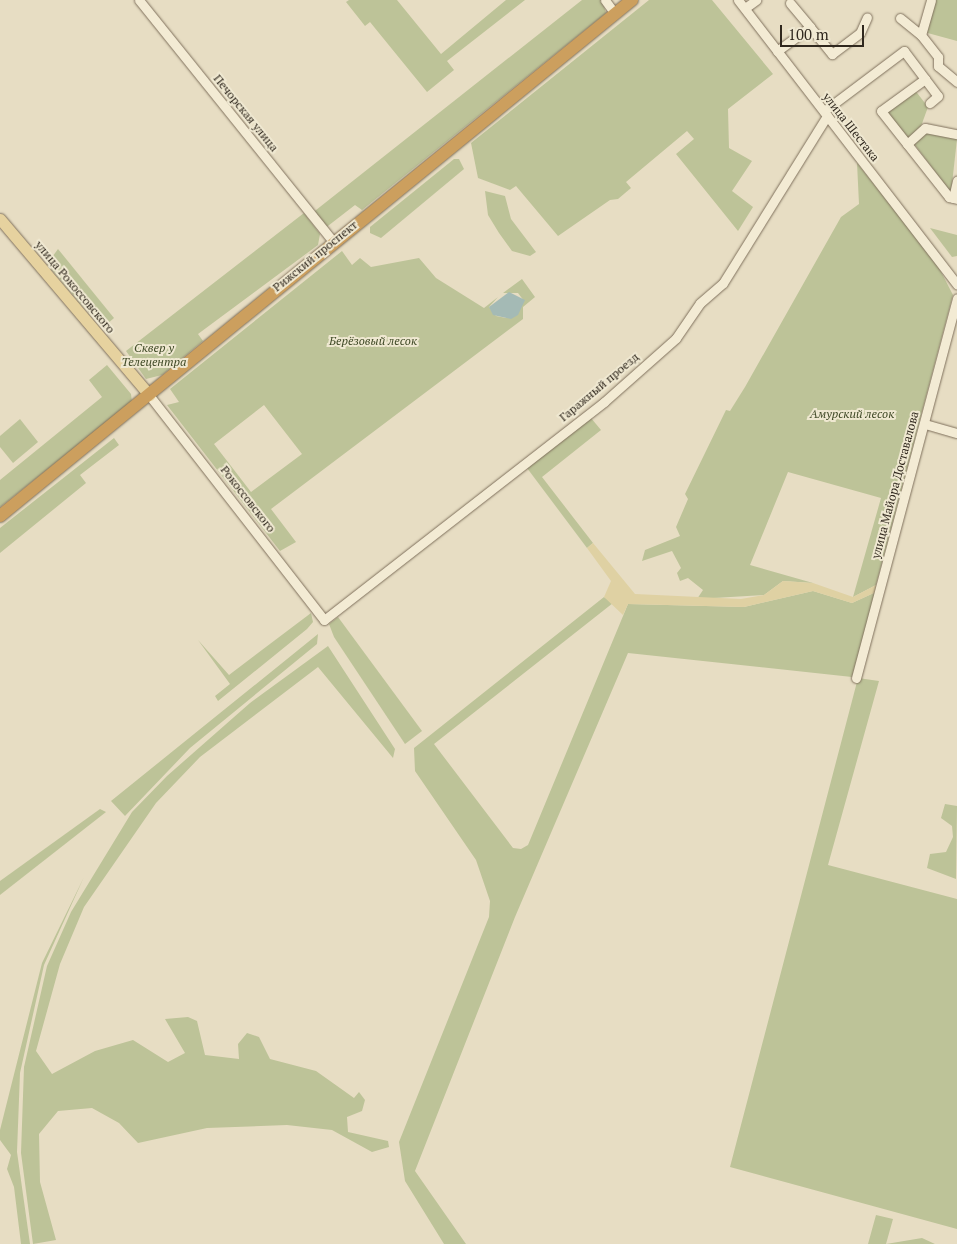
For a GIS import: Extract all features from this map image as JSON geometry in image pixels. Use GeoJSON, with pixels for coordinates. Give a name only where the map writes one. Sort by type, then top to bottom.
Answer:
{"type":"FeatureCollection","features":[{"type":"Feature","properties":{"kind":"highway","name":"Рижский проспект"},"geometry":{"type":"LineString","coordinates":[[0,516],[150,395],[333,241],[632,0]]}},
{"type":"Feature","properties":{"kind":"main road","name":"улица Рокоссовского"},"geometry":{"type":"LineString","coordinates":[[0,219],[150,395]]}},
{"type":"Feature","properties":{"kind":"street","name":"Печорская улица"},"geometry":{"type":"LineString","coordinates":[[139,0],[333,241]]}},
{"type":"Feature","properties":{"kind":"street"},"geometry":{"type":"LineString","coordinates":[[605,0],[615,14]]}},
{"type":"Feature","properties":{"kind":"street","name":"улица Шестака"},"geometry":{"type":"LineString","coordinates":[[738,0],[957,283]]}},
{"type":"Feature","properties":{"kind":"street"},"geometry":{"type":"LineString","coordinates":[[745,8],[756,0]]}},
{"type":"Feature","properties":{"kind":"street"},"geometry":{"type":"LineString","coordinates":[[921,35],[931,0]]}},
{"type":"Feature","properties":{"kind":"street"},"geometry":{"type":"LineString","coordinates":[[790,3],[832,54],[860,33],[867,18]]}},
{"type":"Feature","properties":{"kind":"street"},"geometry":{"type":"LineString","coordinates":[[900,18],[921,35],[938,57],[938,66],[957,82]]}},
{"type":"Feature","properties":{"kind":"street"},"geometry":{"type":"LineString","coordinates":[[777,51],[810,27]]}},
{"type":"Feature","properties":{"kind":"street"},"geometry":{"type":"LineString","coordinates":[[825,113],[904,51],[938,96],[930,103]]}},
{"type":"Feature","properties":{"kind":"street"},"geometry":{"type":"LineString","coordinates":[[925,79],[881,112],[955,199]]}},
{"type":"Feature","properties":{"kind":"street","name":"Гаражный проезд"},"geometry":{"type":"LineString","coordinates":[[324,620],[604,402],[676,338],[700,303],[723,283],[825,113]]}},
{"type":"Feature","properties":{"kind":"street"},"geometry":{"type":"LineString","coordinates":[[907,144],[925,128],[957,134]]}},
{"type":"Feature","properties":{"kind":"street"},"geometry":{"type":"LineString","coordinates":[[955,199],[957,180]]}},
{"type":"Feature","properties":{"kind":"street","name":"улица Шестака"},"geometry":{"type":"LineString","coordinates":[[947,268],[957,274]]}},
{"type":"Feature","properties":{"kind":"street"},"geometry":{"type":"LineString","coordinates":[[957,274],[957,283]]}},
{"type":"Feature","properties":{"kind":"street","name":"улица Майора Доставалова"},"geometry":{"type":"LineString","coordinates":[[856,678],[957,298]]}},
{"type":"Feature","properties":{"kind":"street","name":"Рокоссовского"},"geometry":{"type":"LineString","coordinates":[[150,395],[324,620]]}},
{"type":"Feature","properties":{"kind":"street"},"geometry":{"type":"LineString","coordinates":[[925,424],[957,433]]}},
{"type":"Feature","properties":{"kind":"green space"},"geometry":{"type":"Polygon","coordinates":[[[349,0],[397,0],[441,54],[506,0],[525,0],[447,61],[454,70],[427,92],[370,22],[365,26],[346,2],[349,0]]]}},
{"type":"Feature","properties":{"kind":"green space"},"geometry":{"type":"Polygon","coordinates":[[[582,0],[602,0],[606,13],[362,210],[355,205],[324,229],[311,214],[582,0]]]}},
{"type":"Feature","properties":{"kind":"green space"},"geometry":{"type":"Polygon","coordinates":[[[649,0],[712,0],[773,74],[728,109],[729,148],[752,161],[732,191],[753,207],[738,231],[676,154],[694,139],[687,131],[626,182],[631,188],[618,199],[610,200],[558,236],[516,186],[510,190],[478,178],[471,143],[649,0]]]}},
{"type":"Feature","properties":{"kind":"green space"},"geometry":{"type":"Polygon","coordinates":[[[934,0],[957,0],[957,41],[924,32],[934,0]]]}},
{"type":"Feature","properties":{"kind":"green space"},"geometry":{"type":"Polygon","coordinates":[[[914,89],[928,107],[920,129],[906,141],[883,112],[914,89]]]}},
{"type":"Feature","properties":{"kind":"green space"},"geometry":{"type":"Polygon","coordinates":[[[923,131],[957,139],[951,193],[912,141],[923,131]]]}},
{"type":"Feature","properties":{"kind":"green space"},"geometry":{"type":"Polygon","coordinates":[[[454,159],[459,159],[464,169],[381,238],[370,233],[370,227],[454,159]]]}},
{"type":"Feature","properties":{"kind":"green space","name":"Амурский лесок"},"geometry":{"type":"Polygon","coordinates":[[[857,163],[936,262],[953,295],[876,585],[853,597],[881,498],[788,472],[750,565],[813,583],[783,581],[764,595],[697,599],[703,590],[688,578],[680,581],[677,573],[681,568],[672,551],[642,561],[645,550],[680,536],[676,527],[688,499],[685,494],[726,410],[730,411],[745,387],[841,217],[859,204],[857,163]]]}},
{"type":"Feature","properties":{"kind":"green space"},"geometry":{"type":"Polygon","coordinates":[[[485,191],[505,196],[511,219],[536,252],[530,256],[512,251],[488,215],[485,191]]]}},
{"type":"Feature","properties":{"kind":"green space","name":"Сквер у Телецентра"},"geometry":{"type":"Polygon","coordinates":[[[304,213],[320,234],[318,245],[198,334],[203,341],[162,375],[146,379],[126,351],[304,213]]]}},
{"type":"Feature","properties":{"kind":"green space"},"geometry":{"type":"Polygon","coordinates":[[[930,228],[957,235],[957,256],[952,257],[930,228]]]}},
{"type":"Feature","properties":{"kind":"green space"},"geometry":{"type":"Polygon","coordinates":[[[58,249],[114,318],[106,325],[85,309],[47,264],[58,249]]]}},
{"type":"Feature","properties":{"kind":"green space","name":"Берёзовый лесок"},"geometry":{"type":"Polygon","coordinates":[[[342,251],[352,265],[360,258],[371,267],[419,258],[436,278],[484,308],[498,297],[489,307],[496,316],[506,318],[524,301],[518,293],[503,293],[522,279],[535,297],[523,307],[523,319],[271,509],[296,542],[280,551],[167,405],[179,402],[170,389],[342,251]],[[264,405],[214,444],[251,492],[302,454],[264,405]]]}},
{"type":"Feature","properties":{"kind":"green space"},"geometry":{"type":"Polygon","coordinates":[[[107,365],[131,394],[132,402],[0,507],[0,480],[102,397],[89,380],[107,365]]]}},
{"type":"Feature","properties":{"kind":"green space"},"geometry":{"type":"Polygon","coordinates":[[[591,418],[601,430],[542,477],[593,543],[587,548],[527,468],[591,418]]]}},
{"type":"Feature","properties":{"kind":"green space"},"geometry":{"type":"Polygon","coordinates":[[[20,419],[38,442],[13,463],[0,447],[0,436],[20,419]]]}},
{"type":"Feature","properties":{"kind":"green space"},"geometry":{"type":"Polygon","coordinates":[[[114,438],[119,445],[80,475],[86,483],[0,553],[0,528],[114,438]]]}},
{"type":"Feature","properties":{"kind":"green space"},"geometry":{"type":"Polygon","coordinates":[[[813,591],[852,603],[876,592],[852,677],[628,653],[515,917],[415,1171],[466,1244],[444,1244],[405,1181],[399,1142],[489,917],[490,901],[476,860],[415,771],[414,748],[604,597],[613,603],[434,744],[513,848],[521,849],[528,845],[628,604],[744,607],[813,591]]]}},
{"type":"Feature","properties":{"kind":"green space"},"geometry":{"type":"Polygon","coordinates":[[[311,613],[313,622],[307,629],[218,701],[215,696],[230,684],[198,640],[229,675],[311,613]]]}},
{"type":"Feature","properties":{"kind":"green space"},"geometry":{"type":"Polygon","coordinates":[[[338,617],[422,731],[405,744],[334,637],[329,624],[338,617]]]}},
{"type":"Feature","properties":{"kind":"green space"},"geometry":{"type":"Polygon","coordinates":[[[318,634],[317,644],[190,748],[125,816],[111,801],[318,634]]]}},
{"type":"Feature","properties":{"kind":"green space"},"geometry":{"type":"Polygon","coordinates":[[[328,646],[395,749],[393,758],[318,667],[200,757],[156,803],[84,907],[60,964],[36,1051],[52,1074],[95,1051],[133,1040],[168,1062],[185,1053],[165,1019],[188,1017],[197,1021],[205,1055],[239,1059],[238,1044],[247,1033],[259,1037],[270,1059],[316,1071],[354,1098],[359,1092],[365,1100],[362,1111],[347,1117],[348,1132],[388,1141],[389,1147],[372,1152],[332,1130],[287,1125],[207,1128],[138,1143],[119,1123],[92,1108],[58,1111],[39,1134],[40,1182],[56,1240],[33,1244],[21,1153],[24,1067],[47,966],[71,912],[132,812],[167,776],[250,703],[328,646]]]}},
{"type":"Feature","properties":{"kind":"green space"},"geometry":{"type":"Polygon","coordinates":[[[858,678],[879,681],[828,865],[957,899],[957,1229],[730,1167],[858,678]]]}},
{"type":"Feature","properties":{"kind":"green space"},"geometry":{"type":"Polygon","coordinates":[[[945,804],[957,806],[956,879],[927,868],[930,854],[946,852],[953,837],[952,826],[941,818],[945,804]]]}},
{"type":"Feature","properties":{"kind":"green space"},"geometry":{"type":"Polygon","coordinates":[[[100,809],[106,812],[0,895],[0,881],[100,809]]]}},
{"type":"Feature","properties":{"kind":"green space"},"geometry":{"type":"Polygon","coordinates":[[[84,877],[44,965],[20,1073],[17,1152],[30,1244],[21,1244],[14,1187],[7,1169],[11,1155],[0,1140],[0,1130],[42,963],[84,877]]]}},
{"type":"Feature","properties":{"kind":"green space"},"geometry":{"type":"Polygon","coordinates":[[[876,1215],[893,1219],[886,1244],[868,1244],[876,1215]]]}},
{"type":"Feature","properties":{"kind":"green space"},"geometry":{"type":"Polygon","coordinates":[[[922,1238],[935,1244],[886,1244],[922,1238]]]}},
{"type":"Feature","properties":{"kind":"sand"},"geometry":{"type":"Polygon","coordinates":[[[593,543],[635,594],[741,599],[764,595],[783,581],[813,583],[853,597],[876,585],[876,592],[852,603],[813,591],[744,607],[628,604],[623,615],[604,597],[611,581],[587,548],[593,543]]]}},
{"type":"Feature","properties":{"kind":"water"},"geometry":{"type":"Polygon","coordinates":[[[509,292],[525,300],[518,315],[511,319],[493,315],[489,307],[509,292]]]}}]}
